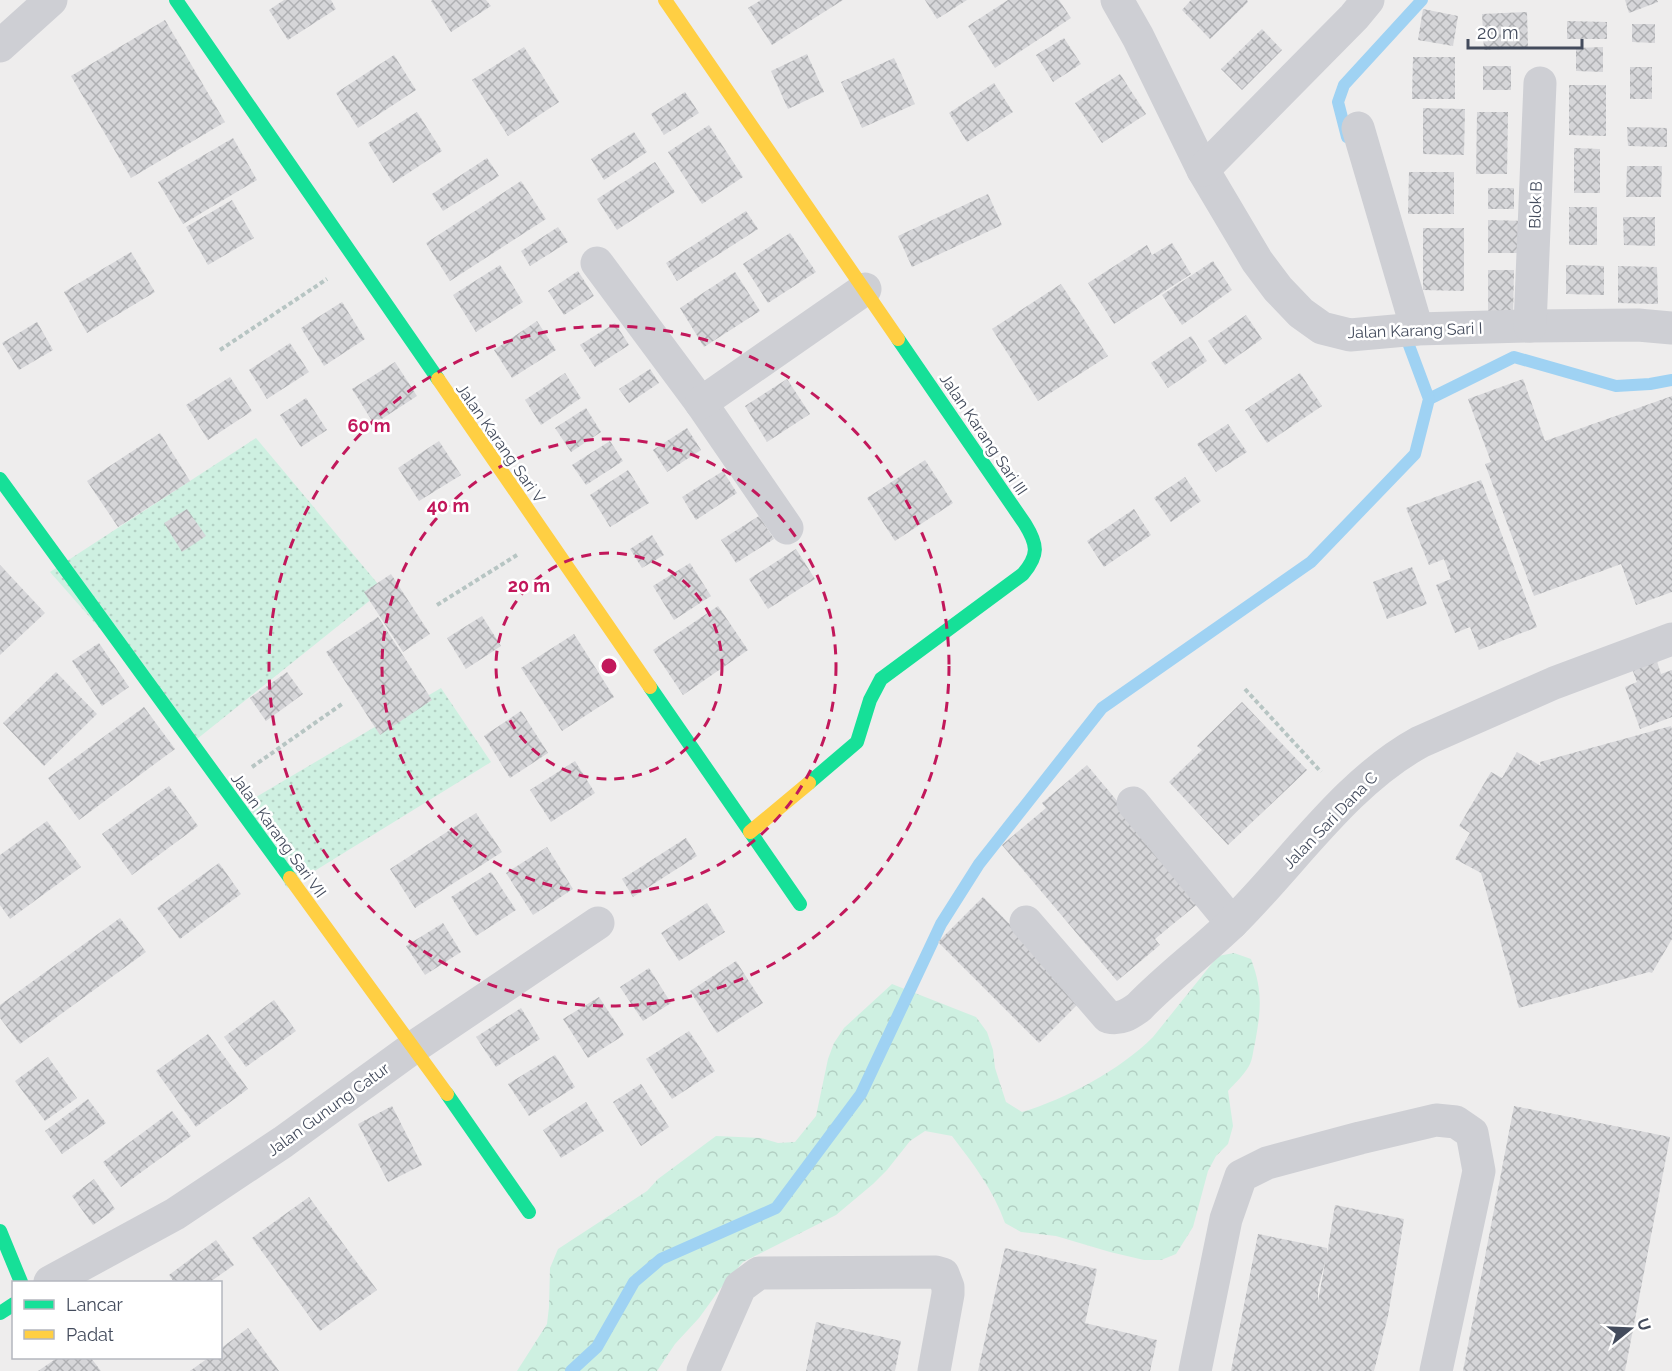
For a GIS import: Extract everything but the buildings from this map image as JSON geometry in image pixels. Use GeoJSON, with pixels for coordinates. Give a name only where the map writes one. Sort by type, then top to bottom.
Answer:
{"type":"FeatureCollection","features":[{"type":"Feature","properties":{"kind":"street"},"geometry":{"type":"LineString","coordinates":[[0,46],[51,0]]}},
{"type":"Feature","properties":{"kind":"street","name":"Jalan Karang Sari V"},"geometry":{"type":"LineString","coordinates":[[176,0],[800,904]]}},
{"type":"Feature","properties":{"kind":"street","name":"Jalan Karang Sari III"},"geometry":{"type":"LineString","coordinates":[[665,0],[1031,532],[1036,545],[1037,556],[1031,567],[1023,574],[881,679],[870,700],[857,742],[750,832]]}},
{"type":"Feature","properties":{"kind":"street","name":"Jalan Karang Sari I"},"geometry":{"type":"LineString","coordinates":[[1117,0],[1138,37],[1203,171],[1257,261],[1278,289],[1301,313],[1322,328],[1350,335],[1417,329],[1530,326],[1638,325],[1672,328]]}},
{"type":"Feature","properties":{"kind":"street"},"geometry":{"type":"LineString","coordinates":[[1203,171],[1368,0]]}},
{"type":"Feature","properties":{"kind":"street","name":"Blok B"},"geometry":{"type":"LineString","coordinates":[[1530,326],[1540,84]]}},
{"type":"Feature","properties":{"kind":"street"},"geometry":{"type":"LineString","coordinates":[[1358,128],[1417,329]]}},
{"type":"Feature","properties":{"kind":"street"},"geometry":{"type":"LineString","coordinates":[[597,262],[701,404],[787,528]]}},
{"type":"Feature","properties":{"kind":"street"},"geometry":{"type":"LineString","coordinates":[[701,404],[865,289]]}},
{"type":"Feature","properties":{"kind":"street","name":"Jalan Karang Sari VII"},"geometry":{"type":"LineString","coordinates":[[0,479],[414,1047],[529,1212]]}},
{"type":"Feature","properties":{"kind":"street","name":"Jalan Sari Dana C"},"geometry":{"type":"LineString","coordinates":[[1026,922],[1108,1017],[1116,1019],[1125,1016],[1232,923],[1346,800],[1377,770],[1398,754],[1420,742],[1554,683],[1672,639]]}},
{"type":"Feature","properties":{"kind":"street"},"geometry":{"type":"LineString","coordinates":[[1133,803],[1232,923]]}},
{"type":"Feature","properties":{"kind":"street","name":"Jalan Gunung Catur"},"geometry":{"type":"LineString","coordinates":[[52,1281],[175,1214],[283,1142],[414,1047],[598,923]]}},
{"type":"Feature","properties":{"kind":"street"},"geometry":{"type":"LineString","coordinates":[[1196,1371],[1226,1219],[1241,1176],[1267,1163],[1436,1120],[1456,1122],[1472,1133],[1479,1171],[1436,1371]]}},
{"type":"Feature","properties":{"kind":"street"},"geometry":{"type":"LineString","coordinates":[[0,1231],[21,1281]]}},
{"type":"Feature","properties":{"kind":"street"},"geometry":{"type":"LineString","coordinates":[[703,1371],[740,1287],[759,1273],[936,1272],[943,1274],[948,1287],[934,1371]]}},
{"type":"Feature","properties":{"kind":"path"},"geometry":{"type":"LineString","coordinates":[[220,350],[355,260]]}},
{"type":"Feature","properties":{"kind":"path"},"geometry":{"type":"LineString","coordinates":[[436,605],[546,537]]}},
{"type":"Feature","properties":{"kind":"path"},"geometry":{"type":"LineString","coordinates":[[1245,689],[1346,800]]}},
{"type":"Feature","properties":{"kind":"path"},"geometry":{"type":"LineString","coordinates":[[223,787],[342,704]]}},
{"type":"Feature","properties":{"kind":"green space"},"geometry":{"type":"Polygon","coordinates":[[[256,438],[383,590],[197,739],[50,572],[256,438]]]}},
{"type":"Feature","properties":{"kind":"green space"},"geometry":{"type":"Polygon","coordinates":[[[441,688],[491,762],[287,888],[239,807],[441,688]]]}},
{"type":"Feature","properties":{"kind":"green space"},"geometry":{"type":"Polygon","coordinates":[[[1234,953],[1251,959],[1258,981],[1260,1010],[1255,1043],[1249,1066],[1228,1091],[1233,1126],[1228,1144],[1216,1156],[1208,1171],[1193,1227],[1176,1254],[1161,1260],[1144,1260],[1056,1236],[1021,1232],[1005,1223],[989,1188],[952,1136],[925,1131],[910,1141],[873,1184],[836,1215],[743,1262],[699,1318],[675,1344],[657,1371],[517,1371],[547,1324],[550,1268],[558,1249],[647,1191],[658,1179],[716,1136],[761,1138],[778,1143],[795,1142],[816,1116],[828,1059],[834,1043],[844,1028],[892,984],[976,1017],[987,1032],[1006,1102],[1022,1112],[1074,1091],[1125,1061],[1153,1037],[1218,956],[1234,953]]]}},
{"type":"Feature","properties":{"kind":"waterway"},"geometry":{"type":"LineString","coordinates":[[1347,137],[1338,102],[1344,85],[1422,0]]}},
{"type":"Feature","properties":{"kind":"waterway"},"geometry":{"type":"LineString","coordinates":[[571,1371],[597,1347],[634,1282],[661,1259],[776,1208],[861,1094],[941,924],[979,864],[1102,708],[1311,562],[1415,454],[1429,399],[1404,332]]}},
{"type":"Feature","properties":{"kind":"waterway"},"geometry":{"type":"LineString","coordinates":[[1429,399],[1514,357],[1616,386],[1672,380]]}},
{"type":"Feature","properties":{"kind":"traffic: fast"},"geometry":{"type":"LineString","coordinates":[[176,0],[438,379]]}},
{"type":"Feature","properties":{"kind":"traffic: fast"},"geometry":{"type":"LineString","coordinates":[[809,783],[857,742],[870,700],[881,679],[1023,574],[1034,555],[1034,544],[1025,524],[898,339]]}},
{"type":"Feature","properties":{"kind":"traffic: fast"},"geometry":{"type":"LineString","coordinates":[[0,479],[290,878]]}},
{"type":"Feature","properties":{"kind":"traffic: fast"},"geometry":{"type":"LineString","coordinates":[[650,687],[800,904]]}},
{"type":"Feature","properties":{"kind":"traffic: fast"},"geometry":{"type":"LineString","coordinates":[[447,1094],[529,1212]]}},
{"type":"Feature","properties":{"kind":"traffic: fast"},"geometry":{"type":"LineString","coordinates":[[0,1231],[21,1281]]}},
{"type":"Feature","properties":{"kind":"traffic: fast"},"geometry":{"type":"LineString","coordinates":[[0,1313],[12,1305]]}},
{"type":"Feature","properties":{"kind":"traffic: slow"},"geometry":{"type":"LineString","coordinates":[[665,0],[898,339]]}},
{"type":"Feature","properties":{"kind":"traffic: slow"},"geometry":{"type":"LineString","coordinates":[[438,379],[650,687]]}},
{"type":"Feature","properties":{"kind":"traffic: slow"},"geometry":{"type":"LineString","coordinates":[[750,832],[809,783]]}},
{"type":"Feature","properties":{"kind":"traffic: slow"},"geometry":{"type":"LineString","coordinates":[[290,878],[447,1094]]}}]}
